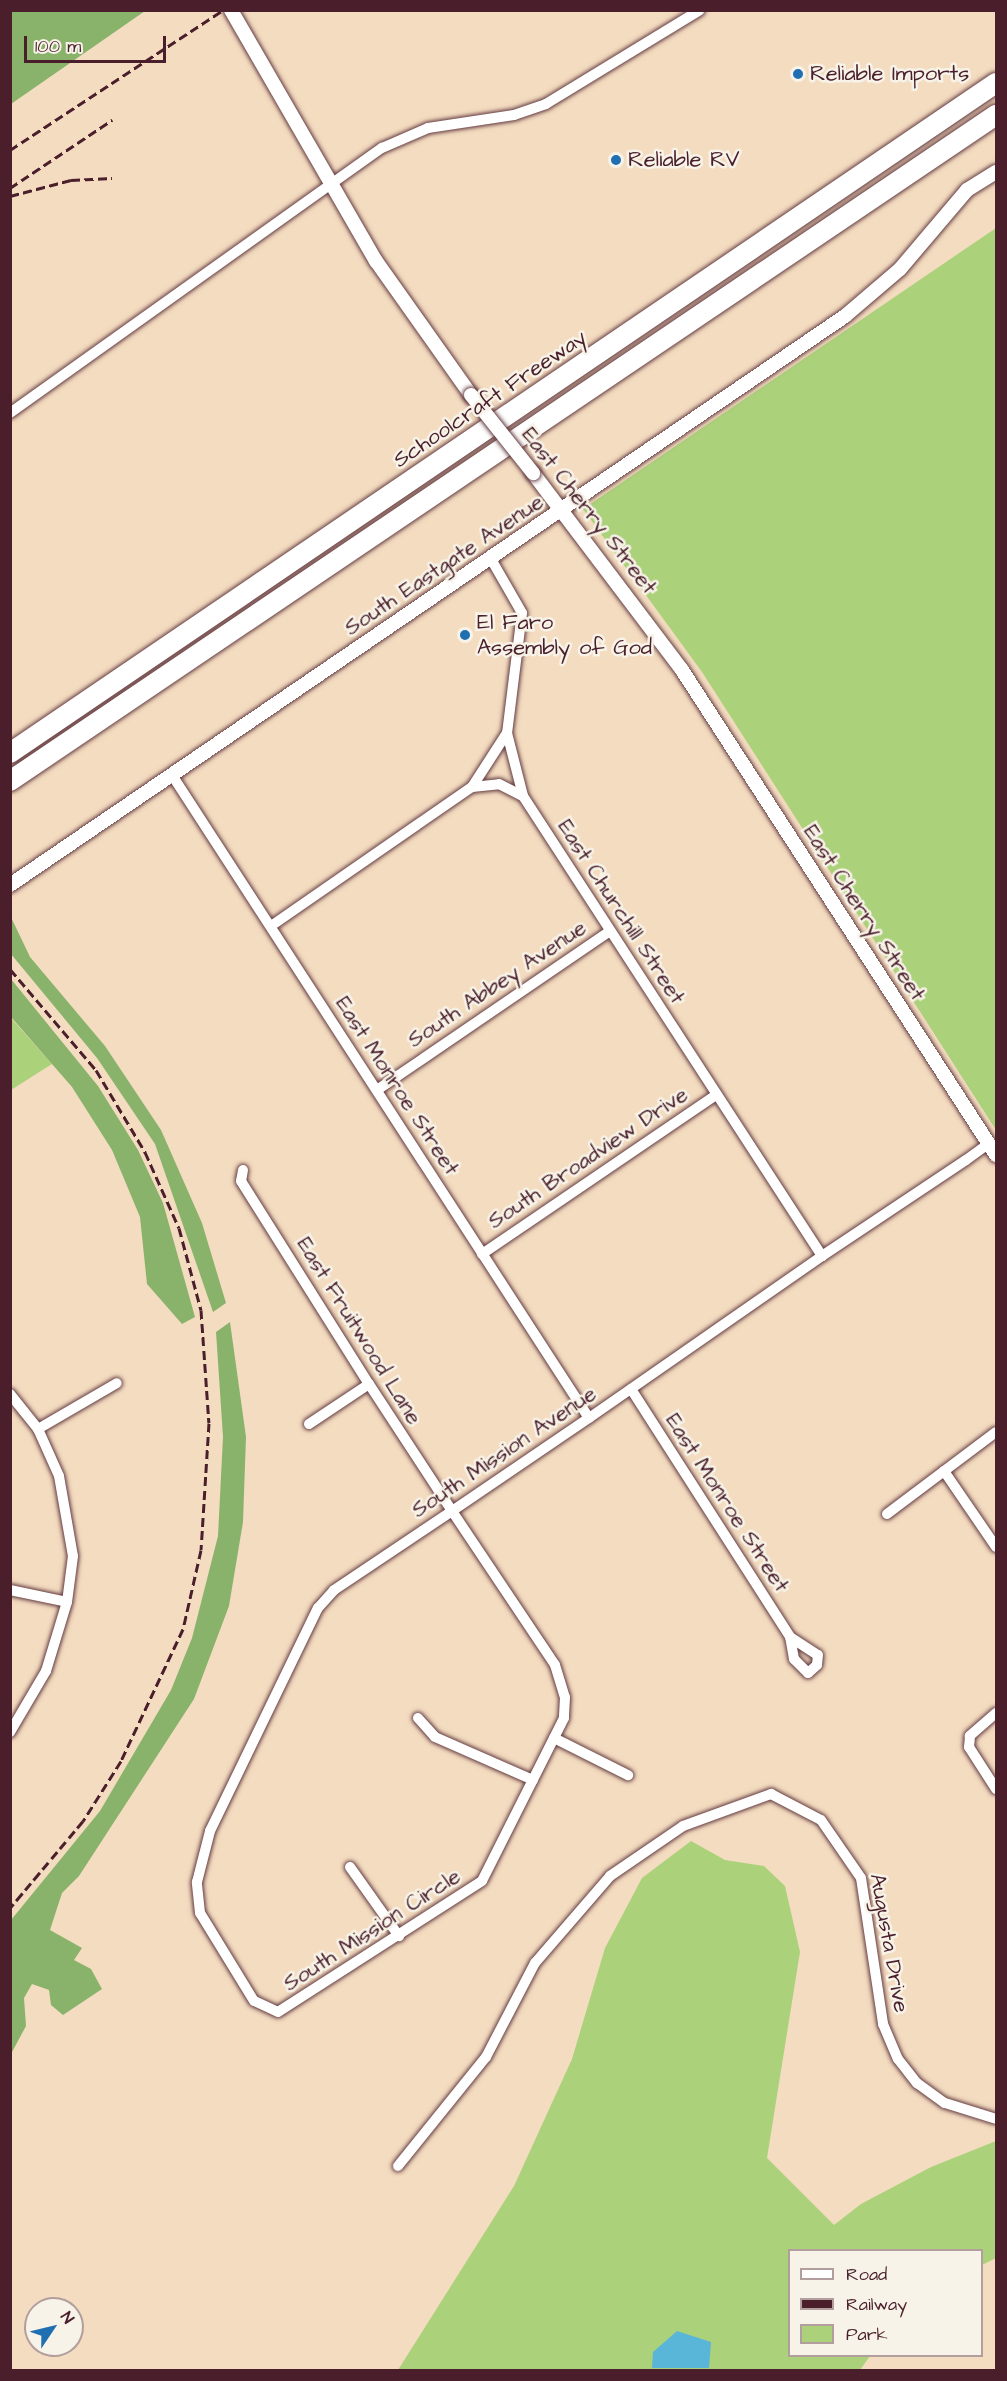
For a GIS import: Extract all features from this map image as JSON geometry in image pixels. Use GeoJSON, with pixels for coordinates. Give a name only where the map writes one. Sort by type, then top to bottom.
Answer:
{"type":"FeatureCollection","features":[{"type":"Feature","properties":{"kind":"highway","name":"Schoolcraft Freeway"},"geometry":{"type":"LineString","coordinates":[[10,753],[996,83]]}},
{"type":"Feature","properties":{"kind":"highway"},"geometry":{"type":"LineString","coordinates":[[10,781],[996,116]]}},
{"type":"Feature","properties":{"kind":"street","name":"East Cherry Street"},"geometry":{"type":"LineString","coordinates":[[231,10],[331,185],[405,305],[471,395],[682,670],[996,1155]]}},
{"type":"Feature","properties":{"kind":"street"},"geometry":{"type":"LineString","coordinates":[[10,413],[331,185],[413,133],[546,104],[700,10]]}},
{"type":"Feature","properties":{"kind":"street","name":"South Eastgate Avenue"},"geometry":{"type":"LineString","coordinates":[[10,885],[562,511],[863,303],[900,269],[967,190],[996,172]]}},
{"type":"Feature","properties":{"kind":"street","name":"East Churchill Street"},"geometry":{"type":"LineString","coordinates":[[491,559],[516,598],[523,620],[507,733],[523,795],[609,932],[822,1256]]}},
{"type":"Feature","properties":{"kind":"street"},"geometry":{"type":"LineString","coordinates":[[271,926],[472,788],[507,733]]}},
{"type":"Feature","properties":{"kind":"street","name":"East Monroe Street"},"geometry":{"type":"LineString","coordinates":[[171,775],[589,1418]]}},
{"type":"Feature","properties":{"kind":"street"},"geometry":{"type":"LineString","coordinates":[[472,788],[499,784],[523,795]]}},
{"type":"Feature","properties":{"kind":"street","name":"South Abbey Avenue"},"geometry":{"type":"LineString","coordinates":[[377,1090],[609,932]]}},
{"type":"Feature","properties":{"kind":"street","name":"South Broadview Drive"},"geometry":{"type":"LineString","coordinates":[[482,1254],[716,1095]]}},
{"type":"Feature","properties":{"kind":"street","name":"South Mission Avenue"},"geometry":{"type":"LineString","coordinates":[[200,1913],[197,1882],[210,1831],[304,1630],[334,1590],[589,1418],[988,1143]]}},
{"type":"Feature","properties":{"kind":"street","name":"East Fruitwood Lane"},"geometry":{"type":"LineString","coordinates":[[243,1170],[242,1181],[369,1384],[452,1511]]}},
{"type":"Feature","properties":{"kind":"street"},"geometry":{"type":"LineString","coordinates":[[38,1429],[117,1383]]}},
{"type":"Feature","properties":{"kind":"street"},"geometry":{"type":"LineString","coordinates":[[309,1424],[369,1384]]}},
{"type":"Feature","properties":{"kind":"street","name":"East Monroe Street"},"geometry":{"type":"LineString","coordinates":[[631,1389],[790,1637]]}},
{"type":"Feature","properties":{"kind":"street"},"geometry":{"type":"LineString","coordinates":[[10,1394],[38,1429],[69,1517],[73,1556],[67,1602],[46,1671],[10,1732]]}},
{"type":"Feature","properties":{"kind":"street"},"geometry":{"type":"LineString","coordinates":[[887,1514],[996,1432]]}},
{"type":"Feature","properties":{"kind":"street"},"geometry":{"type":"LineString","coordinates":[[944,1471],[996,1547]]}},
{"type":"Feature","properties":{"kind":"street","name":"South Mission Circle"},"geometry":{"type":"LineString","coordinates":[[200,1913],[254,2001],[278,2012],[482,1881],[564,1718],[565,1697],[555,1665],[452,1511]]}},
{"type":"Feature","properties":{"kind":"street"},"geometry":{"type":"LineString","coordinates":[[10,1590],[67,1602]]}},
{"type":"Feature","properties":{"kind":"street"},"geometry":{"type":"LineString","coordinates":[[996,1713],[970,1736],[969,1747],[996,1789]]}},
{"type":"Feature","properties":{"kind":"street"},"geometry":{"type":"LineString","coordinates":[[418,1718],[435,1737],[533,1780]]}},
{"type":"Feature","properties":{"kind":"street"},"geometry":{"type":"LineString","coordinates":[[554,1738],[628,1775]]}},
{"type":"Feature","properties":{"kind":"street","name":"Augusta Drive"},"geometry":{"type":"LineString","coordinates":[[398,2166],[486,2057],[535,1963],[610,1876],[683,1826],[771,1794],[821,1820],[861,1878],[884,2024],[898,2059],[917,2083],[945,2103],[996,2119]]}},
{"type":"Feature","properties":{"kind":"street"},"geometry":{"type":"LineString","coordinates":[[350,1868],[399,1936]]}},
{"type":"Feature","properties":{"kind":"green space"},"geometry":{"type":"Polygon","coordinates":[[[11,10],[145,10],[145,11],[11,104],[11,10]]]}},
{"type":"Feature","properties":{"kind":"green space"},"geometry":{"type":"Polygon","coordinates":[[[996,228],[996,1130],[702,672],[583,509],[996,228]]]}},
{"type":"Feature","properties":{"kind":"green space"},"geometry":{"type":"Polygon","coordinates":[[[10,915],[30,957],[105,1046],[161,1130],[202,1223],[226,1303],[213,1312],[155,1144],[97,1058],[11,954],[10,915]]]}},
{"type":"Feature","properties":{"kind":"green space"},"geometry":{"type":"Polygon","coordinates":[[[11,979],[98,1086],[138,1150],[163,1203],[195,1317],[182,1324],[147,1284],[140,1217],[112,1150],[72,1087],[11,1017],[11,979]]]}},
{"type":"Feature","properties":{"kind":"green space"},"geometry":{"type":"Polygon","coordinates":[[[10,1017],[52,1064],[11,1090],[10,1090],[10,1017]]]}},
{"type":"Feature","properties":{"kind":"green space"},"geometry":{"type":"Polygon","coordinates":[[[230,1322],[246,1437],[243,1522],[229,1606],[194,1699],[79,1876],[62,1893],[50,1930],[82,1948],[74,1960],[91,1969],[102,1989],[63,2015],[51,2005],[49,1990],[32,1984],[24,1998],[26,2026],[11,2054],[11,1920],[100,1811],[171,1690],[192,1638],[218,1536],[223,1437],[216,1332],[230,1322]]]}},
{"type":"Feature","properties":{"kind":"green space"},"geometry":{"type":"Polygon","coordinates":[[[691,1841],[725,1860],[764,1866],[785,1886],[800,1952],[767,2158],[834,2225],[861,2204],[931,2167],[996,2141],[996,2258],[983,2264],[983,2249],[788,2249],[788,2357],[869,2357],[860,2370],[398,2370],[514,2186],[572,2059],[605,1948],[642,1878],[691,1841]]]}},
{"type":"Feature","properties":{"kind":"water"},"geometry":{"type":"Polygon","coordinates":[[[677,2331],[711,2342],[709,2368],[652,2368],[653,2352],[677,2331]]]}},
{"type":"Feature","properties":{"kind":"railway"},"geometry":{"type":"LineString","coordinates":[[10,150],[223,10]]}},
{"type":"Feature","properties":{"kind":"railway"},"geometry":{"type":"LineString","coordinates":[[10,188],[112,120]]}},
{"type":"Feature","properties":{"kind":"railway"},"geometry":{"type":"LineString","coordinates":[[10,196],[71,180],[112,178]]}},
{"type":"Feature","properties":{"kind":"railway"},"geometry":{"type":"LineString","coordinates":[[10,969],[96,1070],[145,1152],[179,1228],[201,1310],[209,1423],[201,1550],[183,1629],[121,1761],[83,1821],[10,1908]]}},
{"type":"Feature","properties":{"kind":"place","name":"Reliable Imports"},"geometry":{"type":"Point","coordinates":[798,74]}},
{"type":"Feature","properties":{"kind":"place","name":"Reliable RV"},"geometry":{"type":"Point","coordinates":[616,160]}},
{"type":"Feature","properties":{"kind":"place","name":"El Faro Assembly of God"},"geometry":{"type":"Point","coordinates":[465,635]}}]}
